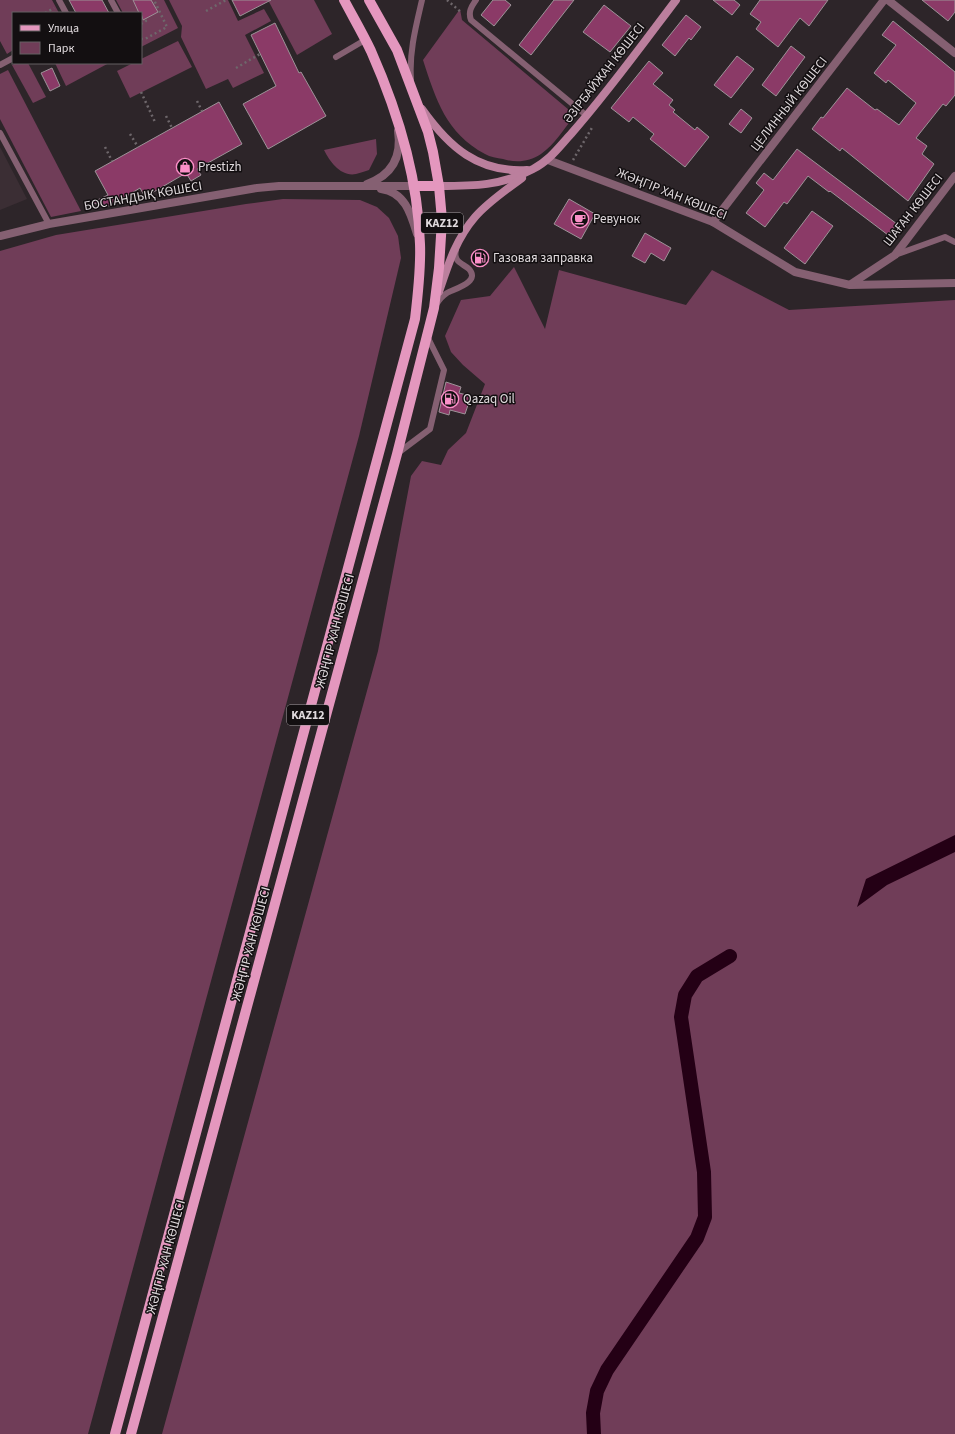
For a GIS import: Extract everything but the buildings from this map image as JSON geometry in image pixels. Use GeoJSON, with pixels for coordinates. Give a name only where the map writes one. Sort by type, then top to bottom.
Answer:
{"type":"FeatureCollection","features":[{"type":"Feature","properties":{"kind":"main road","name":"ЖӘҢГІР ХАН КӨШЕСІ"},"geometry":{"type":"LineString","coordinates":[[115,1434],[415,320],[420,278],[420,245],[414,186],[403,137],[395,111],[370,50],[344,0]]}},
{"type":"Feature","properties":{"kind":"main road","name":"ЖӘҢГІР ХАН КӨШЕСІ"},"geometry":{"type":"LineString","coordinates":[[131,1434],[397,454],[434,308],[439,268],[442,220],[438,186],[429,139],[397,50],[370,0]]}},
{"type":"Feature","properties":{"kind":"main road","name":"ӘЗІРБАЙЖАН КӨШЕСІ"},"geometry":{"type":"LineString","coordinates":[[534,169],[548,160],[587,116],[676,0]]}},
{"type":"Feature","properties":{"kind":"main road"},"geometry":{"type":"LineString","coordinates":[[414,95],[439,131],[462,153],[475,161],[505,170],[534,169]]}},
{"type":"Feature","properties":{"kind":"main road"},"geometry":{"type":"LineString","coordinates":[[414,186],[481,186],[497,183],[534,169]]}},
{"type":"Feature","properties":{"kind":"main road"},"geometry":{"type":"LineString","coordinates":[[434,308],[449,262],[457,245],[475,217],[495,198],[534,169]]}},
{"type":"Feature","properties":{"kind":"street","name":"ЦЕЛИННЫЙ КӨШЕСІ"},"geometry":{"type":"LineString","coordinates":[[713,222],[884,0]]}},
{"type":"Feature","properties":{"kind":"street"},"geometry":{"type":"LineString","coordinates":[[888,0],[955,53]]}},
{"type":"Feature","properties":{"kind":"street"},"geometry":{"type":"LineString","coordinates":[[363,186],[377,181],[390,171],[397,156],[399,138],[395,111]]}},
{"type":"Feature","properties":{"kind":"street","name":"ЖӘҢГІР ХАН КӨШЕСІ"},"geometry":{"type":"LineString","coordinates":[[548,160],[713,222],[795,272],[850,284],[955,283]]}},
{"type":"Feature","properties":{"kind":"street","name":"ШАҒАН КӨШЕСІ"},"geometry":{"type":"LineString","coordinates":[[850,284],[895,255],[955,176]]}},
{"type":"Feature","properties":{"kind":"street","name":"БОСТАНДЫҚ КӨШЕСІ"},"geometry":{"type":"LineString","coordinates":[[0,236],[49,224],[258,188],[279,186],[363,186]]}},
{"type":"Feature","properties":{"kind":"street"},"geometry":{"type":"LineString","coordinates":[[363,186],[414,186]]}},
{"type":"Feature","properties":{"kind":"street"},"geometry":{"type":"LineString","coordinates":[[363,186],[388,190],[401,197],[410,212],[420,245]]}},
{"type":"Feature","properties":{"kind":"lane"},"geometry":{"type":"LineString","coordinates":[[59,0],[65,12]]}},
{"type":"Feature","properties":{"kind":"lane"},"geometry":{"type":"LineString","coordinates":[[111,0],[117,12]]}},
{"type":"Feature","properties":{"kind":"lane"},"geometry":{"type":"LineString","coordinates":[[414,95],[410,63],[422,0]]}},
{"type":"Feature","properties":{"kind":"lane"},"geometry":{"type":"LineString","coordinates":[[476,0],[470,9],[469,14],[471,20],[587,116]]}},
{"type":"Feature","properties":{"kind":"lane"},"geometry":{"type":"LineString","coordinates":[[336,57],[365,40]]}},
{"type":"Feature","properties":{"kind":"lane"},"geometry":{"type":"LineString","coordinates":[[0,65],[12,59]]}},
{"type":"Feature","properties":{"kind":"lane"},"geometry":{"type":"LineString","coordinates":[[0,133],[49,224]]}},
{"type":"Feature","properties":{"kind":"lane"},"geometry":{"type":"LineString","coordinates":[[895,255],[945,237],[955,242]]}},
{"type":"Feature","properties":{"kind":"lane"},"geometry":{"type":"LineString","coordinates":[[434,308],[439,300],[446,294],[467,284],[471,279],[470,270],[459,263],[456,258],[455,255],[457,245]]}},
{"type":"Feature","properties":{"kind":"lane"},"geometry":{"type":"LineString","coordinates":[[397,454],[430,428],[444,370],[426,335]]}},
{"type":"Feature","properties":{"kind":"path"},"geometry":{"type":"LineString","coordinates":[[142,38],[145,39],[167,27],[154,0]]}},
{"type":"Feature","properties":{"kind":"path"},"geometry":{"type":"LineString","coordinates":[[206,11],[226,0]]}},
{"type":"Feature","properties":{"kind":"path"},"geometry":{"type":"LineString","coordinates":[[447,0],[471,20]]}},
{"type":"Feature","properties":{"kind":"path"},"geometry":{"type":"LineString","coordinates":[[142,23],[146,21],[145,19]]}},
{"type":"Feature","properties":{"kind":"path"},"geometry":{"type":"LineString","coordinates":[[236,68],[260,54]]}},
{"type":"Feature","properties":{"kind":"path"},"geometry":{"type":"LineString","coordinates":[[141,92],[155,122]]}},
{"type":"Feature","properties":{"kind":"path"},"geometry":{"type":"LineString","coordinates":[[197,101],[202,111]]}},
{"type":"Feature","properties":{"kind":"path"},"geometry":{"type":"LineString","coordinates":[[166,116],[172,128]]}},
{"type":"Feature","properties":{"kind":"path"},"geometry":{"type":"LineString","coordinates":[[130,134],[138,147]]}},
{"type":"Feature","properties":{"kind":"path"},"geometry":{"type":"LineString","coordinates":[[105,147],[112,161]]}},
{"type":"Feature","properties":{"kind":"shaded area"},"geometry":{"type":"Polygon","coordinates":[[[0,147],[27,199],[0,210],[0,147]]]}},
{"type":"Feature","properties":{"kind":"shaded area"},"geometry":{"type":"Polygon","coordinates":[[[955,835],[955,852],[887,885],[857,907],[866,879],[955,835]]]}},
{"type":"Feature","properties":{"kind":"green space"},"geometry":{"type":"Polygon","coordinates":[[[0,0],[52,0],[58,12],[12,12],[12,51],[7,54],[0,41],[0,0]]]}},
{"type":"Feature","properties":{"kind":"green space"},"geometry":{"type":"Polygon","coordinates":[[[116,0],[164,0],[178,28],[142,46],[142,12],[122,12],[116,0]]]}},
{"type":"Feature","properties":{"kind":"green space"},"geometry":{"type":"Polygon","coordinates":[[[169,0],[228,0],[238,21],[264,9],[271,21],[245,35],[264,73],[233,88],[228,79],[206,89],[181,37],[182,26],[169,0]]]}},
{"type":"Feature","properties":{"kind":"green space"},"geometry":{"type":"Polygon","coordinates":[[[268,0],[314,0],[332,34],[297,55],[268,0]]]}},
{"type":"Feature","properties":{"kind":"green space"},"geometry":{"type":"Polygon","coordinates":[[[460,9],[462,20],[575,115],[551,146],[536,157],[518,161],[487,155],[472,146],[461,136],[444,114],[438,102],[423,60],[460,9]]]}},
{"type":"Feature","properties":{"kind":"green space"},"geometry":{"type":"Polygon","coordinates":[[[178,41],[192,67],[130,98],[117,71],[131,64],[142,64],[142,59],[178,41]]]}},
{"type":"Feature","properties":{"kind":"green space"},"geometry":{"type":"Polygon","coordinates":[[[29,64],[46,97],[33,103],[12,65],[29,64]]]}},
{"type":"Feature","properties":{"kind":"green space"},"geometry":{"type":"Polygon","coordinates":[[[55,64],[107,64],[66,86],[55,64]]]}},
{"type":"Feature","properties":{"kind":"green space"},"geometry":{"type":"Polygon","coordinates":[[[8,70],[81,211],[51,217],[0,119],[0,74],[8,70]]]}},
{"type":"Feature","properties":{"kind":"green space"},"geometry":{"type":"Polygon","coordinates":[[[376,139],[377,154],[369,170],[356,174],[346,173],[337,168],[329,159],[324,150],[376,139]]]}},
{"type":"Feature","properties":{"kind":"green space"},"geometry":{"type":"Polygon","coordinates":[[[283,199],[360,200],[377,207],[389,218],[398,236],[401,258],[359,436],[88,1434],[0,1434],[0,251],[56,235],[283,199]]]}},
{"type":"Feature","properties":{"kind":"green space"},"geometry":{"type":"Polygon","coordinates":[[[514,267],[545,329],[559,270],[686,305],[712,270],[789,310],[955,300],[955,1434],[162,1434],[378,651],[411,476],[422,461],[441,465],[448,450],[466,433],[485,384],[463,365],[451,352],[445,336],[461,300],[490,296],[514,267]]]}},
{"type":"Feature","properties":{"kind":"waterway"},"geometry":{"type":"LineString","coordinates":[[594,1434],[593,1413],[597,1391],[607,1370],[697,1238],[705,1217],[704,1172],[681,1017],[685,995],[697,976],[730,956]]}},
{"type":"Feature","properties":{"kind":"place","name":"Prestizh"},"geometry":{"type":"Point","coordinates":[185,167]}},
{"type":"Feature","properties":{"kind":"place","name":"Ревунок"},"geometry":{"type":"Point","coordinates":[580,219]}},
{"type":"Feature","properties":{"kind":"place","name":"Газовая заправка"},"geometry":{"type":"Point","coordinates":[480,258]}},
{"type":"Feature","properties":{"kind":"place","name":"Qazaq Oil"},"geometry":{"type":"Point","coordinates":[450,399]}}]}
